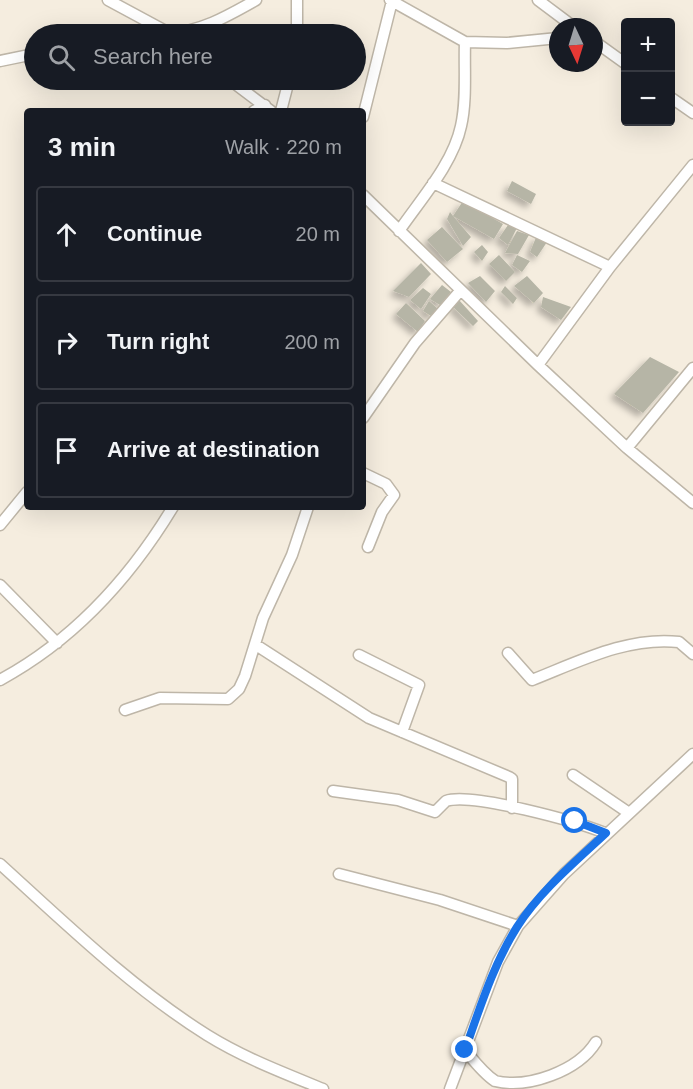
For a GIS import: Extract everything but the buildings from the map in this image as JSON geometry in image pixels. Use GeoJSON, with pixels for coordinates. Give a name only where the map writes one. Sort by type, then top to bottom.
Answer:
{"type":"FeatureCollection","features":[{"type":"Feature","properties":{"kind":"street"},"geometry":{"type":"LineString","coordinates":[[108,0],[152,24]]}},
{"type":"Feature","properties":{"kind":"street"},"geometry":{"type":"LineString","coordinates":[[212,24],[256,0]]}},
{"type":"Feature","properties":{"kind":"street"},"geometry":{"type":"LineString","coordinates":[[297,0],[297,24]]}},
{"type":"Feature","properties":{"kind":"street"},"geometry":{"type":"LineString","coordinates":[[365,108],[391,0],[465,42],[507,43],[549,39]]}},
{"type":"Feature","properties":{"kind":"street"},"geometry":{"type":"LineString","coordinates":[[538,0],[562,18]]}},
{"type":"Feature","properties":{"kind":"street"},"geometry":{"type":"LineString","coordinates":[[399,231],[433,183],[461,126],[465,42]]}},
{"type":"Feature","properties":{"kind":"street"},"geometry":{"type":"LineString","coordinates":[[603,47],[621,60]]}},
{"type":"Feature","properties":{"kind":"street"},"geometry":{"type":"LineString","coordinates":[[0,61],[24,56]]}},
{"type":"Feature","properties":{"kind":"street"},"geometry":{"type":"LineString","coordinates":[[244,90],[268,108]]}},
{"type":"Feature","properties":{"kind":"street"},"geometry":{"type":"LineString","coordinates":[[282,108],[287,90]]}},
{"type":"Feature","properties":{"kind":"street"},"geometry":{"type":"LineString","coordinates":[[675,100],[693,113]]}},
{"type":"Feature","properties":{"kind":"street"},"geometry":{"type":"LineString","coordinates":[[538,365],[610,267],[693,165]]}},
{"type":"Feature","properties":{"kind":"street"},"geometry":{"type":"LineString","coordinates":[[433,183],[610,267]]}},
{"type":"Feature","properties":{"kind":"street"},"geometry":{"type":"LineString","coordinates":[[366,198],[460,291],[627,448],[691,498]]}},
{"type":"Feature","properties":{"kind":"street"},"geometry":{"type":"LineString","coordinates":[[366,414],[415,344],[460,291]]}},
{"type":"Feature","properties":{"kind":"street"},"geometry":{"type":"LineString","coordinates":[[627,448],[693,368]]}},
{"type":"Feature","properties":{"kind":"street"},"geometry":{"type":"LineString","coordinates":[[366,474],[386,484],[394,495],[382,512],[368,547]]}},
{"type":"Feature","properties":{"kind":"street"},"geometry":{"type":"LineString","coordinates":[[0,525],[24,496]]}},
{"type":"Feature","properties":{"kind":"street"},"geometry":{"type":"LineString","coordinates":[[0,680],[57,644],[134,567],[171,510]]}},
{"type":"Feature","properties":{"kind":"street"},"geometry":{"type":"LineString","coordinates":[[125,710],[160,698],[228,699],[238,689],[256,645],[263,618],[292,555],[307,510]]}},
{"type":"Feature","properties":{"kind":"street"},"geometry":{"type":"LineString","coordinates":[[0,585],[57,644]]}},
{"type":"Feature","properties":{"kind":"street"},"geometry":{"type":"LineString","coordinates":[[508,653],[532,680],[585,657],[643,643],[680,642],[693,654]]}},
{"type":"Feature","properties":{"kind":"street"},"geometry":{"type":"LineString","coordinates":[[256,645],[347,706],[512,779],[512,808]]}},
{"type":"Feature","properties":{"kind":"street"},"geometry":{"type":"LineString","coordinates":[[359,655],[419,686],[402,732]]}},
{"type":"Feature","properties":{"kind":"street"},"geometry":{"type":"LineString","coordinates":[[450,1089],[498,962],[518,926],[542,896],[606,833],[693,754]]}},
{"type":"Feature","properties":{"kind":"street"},"geometry":{"type":"LineString","coordinates":[[573,775],[629,813]]}},
{"type":"Feature","properties":{"kind":"street"},"geometry":{"type":"LineString","coordinates":[[333,791],[398,800],[430,812],[438,810],[450,799],[512,808],[554,816],[606,833]]}},
{"type":"Feature","properties":{"kind":"street"},"geometry":{"type":"LineString","coordinates":[[0,864],[160,1003],[209,1036],[261,1064],[323,1089]]}},
{"type":"Feature","properties":{"kind":"street"},"geometry":{"type":"LineString","coordinates":[[339,874],[440,900],[518,926]]}},
{"type":"Feature","properties":{"kind":"street"},"geometry":{"type":"LineString","coordinates":[[465,1050],[496,1081],[511,1087],[525,1088],[560,1076],[588,1055],[596,1042]]}},
{"type":"Feature","properties":{"kind":"route"},"geometry":{"type":"LineString","coordinates":[[465,1050],[498,962],[518,926],[542,896],[606,833],[575,821]]}}]}
